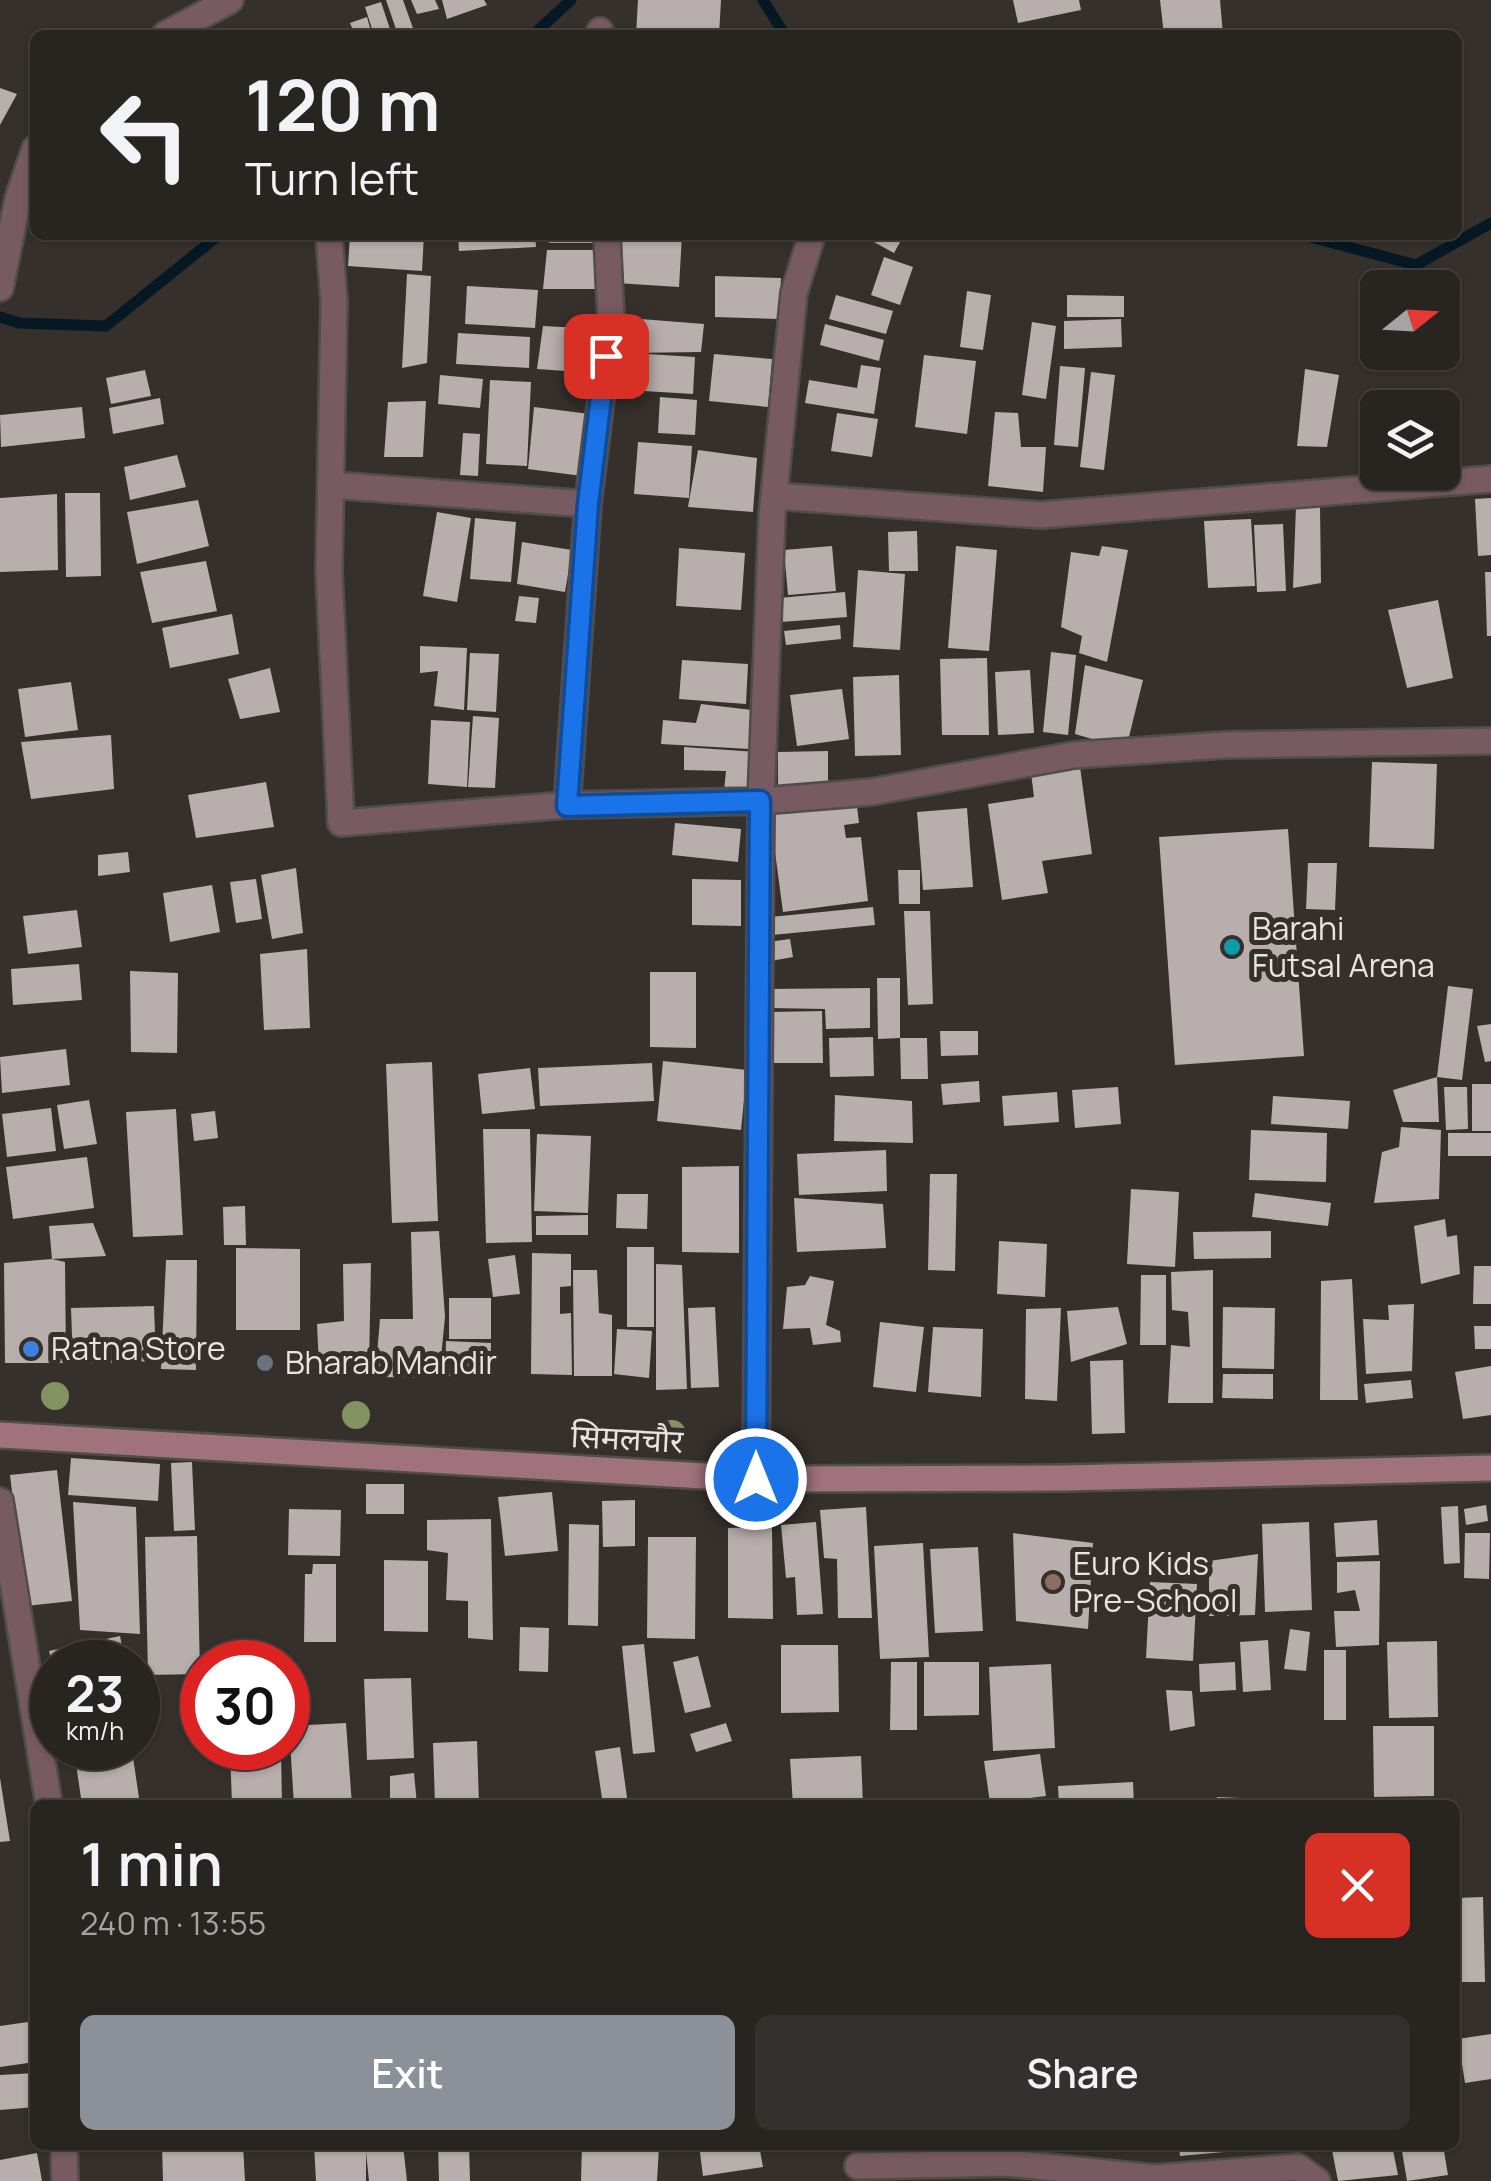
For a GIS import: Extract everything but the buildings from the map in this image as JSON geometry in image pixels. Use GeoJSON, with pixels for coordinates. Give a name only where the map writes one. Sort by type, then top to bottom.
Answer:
{"type":"FeatureCollection","features":[{"type":"Feature","properties":{"kind":"main road","name":"सिमलचौर"},"geometry":{"type":"LineString","coordinates":[[0,1436],[756,1479],[1065,1478],[1491,1468]]}},
{"type":"Feature","properties":{"kind":"street"},"geometry":{"type":"LineString","coordinates":[[174,30],[230,0]]}},
{"type":"Feature","properties":{"kind":"street"},"geometry":{"type":"LineString","coordinates":[[0,288],[18,199],[30,164]]}},
{"type":"Feature","properties":{"kind":"street"},"geometry":{"type":"LineString","coordinates":[[329,240],[334,302],[329,572],[341,823],[567,806],[760,801],[885,790],[1074,755],[1225,745],[1491,741]]}},
{"type":"Feature","properties":{"kind":"street"},"geometry":{"type":"LineString","coordinates":[[567,806],[588,504],[611,319],[607,240]]}},
{"type":"Feature","properties":{"kind":"street"},"geometry":{"type":"LineString","coordinates":[[756,1479],[760,801],[775,496],[794,293],[810,240]]}},
{"type":"Feature","properties":{"kind":"street"},"geometry":{"type":"LineString","coordinates":[[775,496],[1041,515],[1491,480]]}},
{"type":"Feature","properties":{"kind":"street"},"geometry":{"type":"LineString","coordinates":[[330,485],[588,504]]}},
{"type":"Feature","properties":{"kind":"street"},"geometry":{"type":"LineString","coordinates":[[0,1500],[48,1800]]}},
{"type":"Feature","properties":{"kind":"street"},"geometry":{"type":"LineString","coordinates":[[64,2150],[65,2181]]}},
{"type":"Feature","properties":{"kind":"street"},"geometry":{"type":"LineString","coordinates":[[856,2164],[1008,2164],[1154,2178],[1298,2167],[1317,2181]]}},
{"type":"Feature","properties":{"kind":"waterway"},"geometry":{"type":"LineString","coordinates":[[538,30],[571,0]]}},
{"type":"Feature","properties":{"kind":"waterway"},"geometry":{"type":"LineString","coordinates":[[763,0],[782,30]]}},
{"type":"Feature","properties":{"kind":"waterway"},"geometry":{"type":"LineString","coordinates":[[1462,239],[1491,223]]}},
{"type":"Feature","properties":{"kind":"waterway"},"geometry":{"type":"LineString","coordinates":[[0,317],[19,323],[106,326],[213,240]]}},
{"type":"Feature","properties":{"kind":"waterway"},"geometry":{"type":"LineString","coordinates":[[1322,240],[1416,265],[1461,240]]}},
{"type":"Feature","properties":{"kind":"place","name":"Barahi Futsal Arena"},"geometry":{"type":"Point","coordinates":[1232,947]}},
{"type":"Feature","properties":{"kind":"place","name":"Ratna Store"},"geometry":{"type":"Point","coordinates":[31,1349]}},
{"type":"Feature","properties":{"kind":"place","name":"Bharab Mandir"},"geometry":{"type":"Point","coordinates":[265,1363]}},
{"type":"Feature","properties":{"kind":"place","name":"Euro Kids Pre-School"},"geometry":{"type":"Point","coordinates":[1053,1582]}},
{"type":"Feature","properties":{"kind":"route"},"geometry":{"type":"LineString","coordinates":[[606,356],[588,504],[567,806],[760,801],[756,1479]]}}]}
